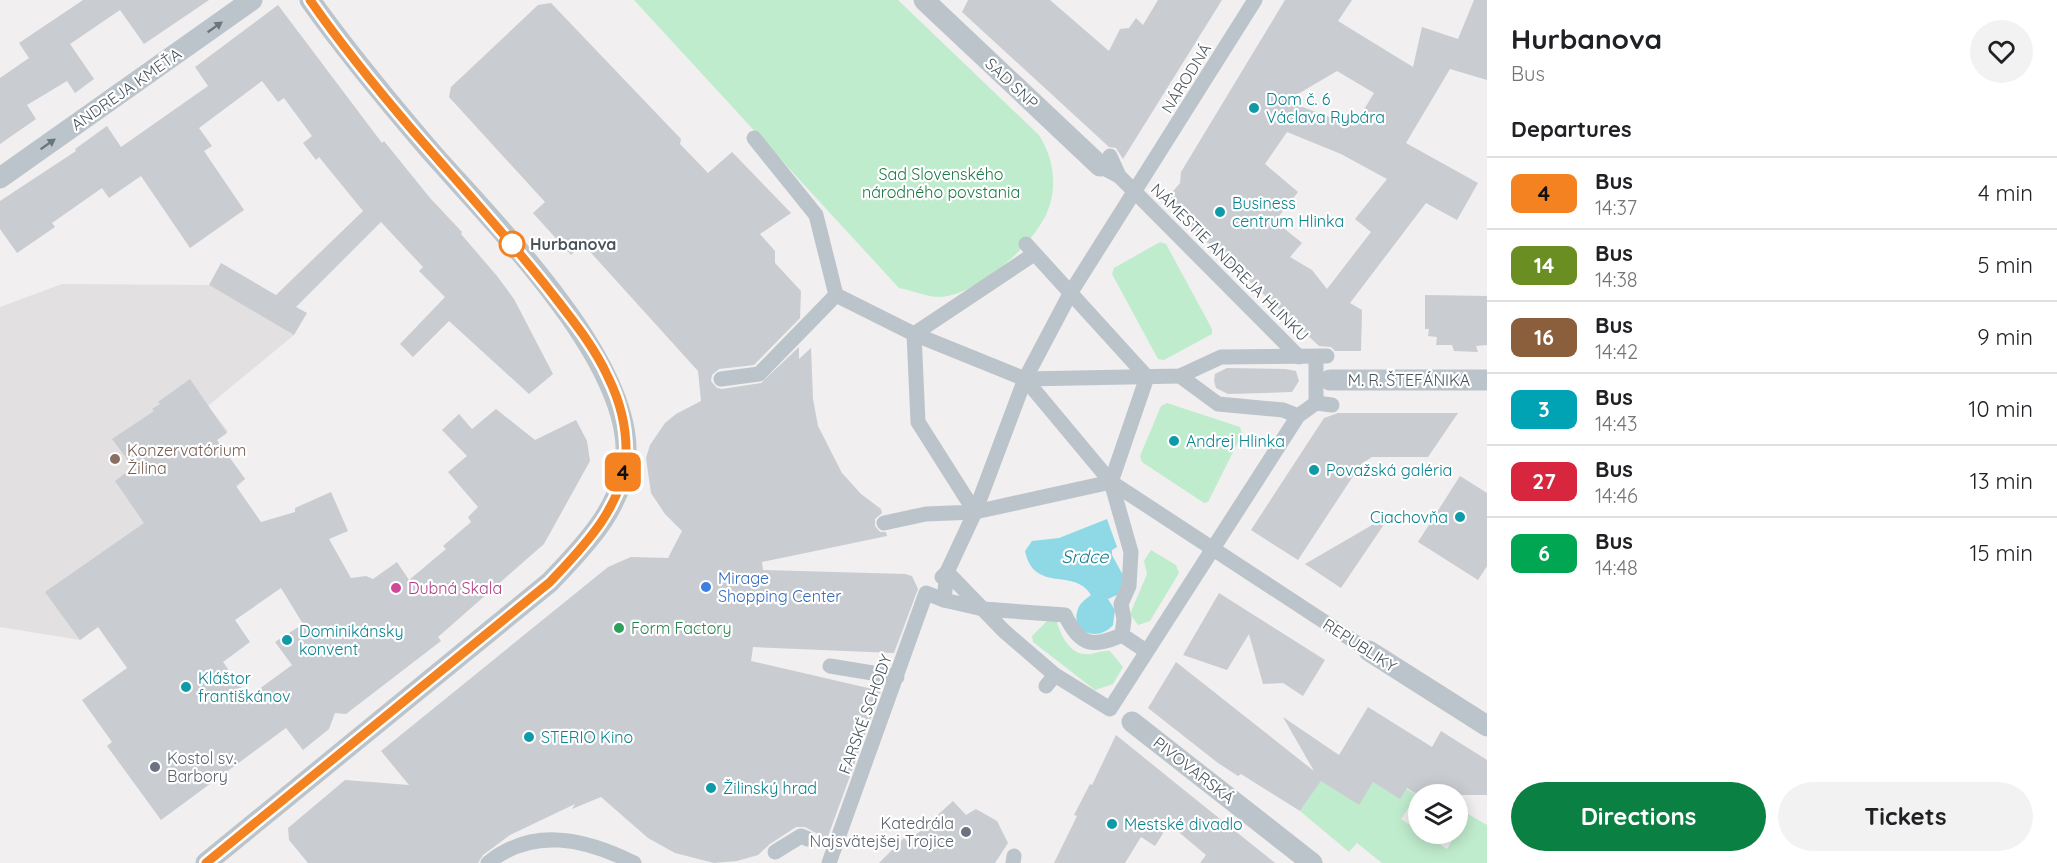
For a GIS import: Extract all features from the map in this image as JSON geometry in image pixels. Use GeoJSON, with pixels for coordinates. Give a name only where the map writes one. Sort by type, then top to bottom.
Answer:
{"type":"FeatureCollection","features":[{"type":"Feature","properties":{"kind":"street","name":"ANDREJA KMEŤA"},"geometry":{"type":"LineString","coordinates":[[0,178],[252,0]]}},
{"type":"Feature","properties":{"kind":"street"},"geometry":{"type":"LineString","coordinates":[[206,863],[550,582],[592,537],[613,501],[624,468],[626,446],[618,402],[603,366],[587,341],[517,250],[399,114],[310,0]]}},
{"type":"Feature","properties":{"kind":"street","name":"SAD SNP"},"geometry":{"type":"LineString","coordinates":[[924,0],[1105,161]]}},
{"type":"Feature","properties":{"kind":"street","name":"NÁRODNÁ"},"geometry":{"type":"LineString","coordinates":[[1147,175],[1255,0]]}},
{"type":"Feature","properties":{"kind":"street"},"geometry":{"type":"LineString","coordinates":[[721,379],[759,374],[836,295],[820,211],[754,138]]}},
{"type":"Feature","properties":{"kind":"street","name":"NÁMESTIE ANDREJA HLINKU"},"geometry":{"type":"LineString","coordinates":[[1105,161],[1135,194],[1299,357]]}},
{"type":"Feature","properties":{"kind":"street","name":"NÁMESTIE ANDREJA HLINKU"},"geometry":{"type":"LineString","coordinates":[[944,600],[947,572],[975,512],[1025,379],[1071,292],[1147,175]]}},
{"type":"Feature","properties":{"kind":"street"},"geometry":{"type":"LineString","coordinates":[[884,523],[926,514],[975,512],[1111,482],[1147,377],[1030,249],[914,334],[918,422],[975,512]]}},
{"type":"Feature","properties":{"kind":"street","name":"NÁMESTIE ANDREJA HLINKU"},"geometry":{"type":"LineString","coordinates":[[836,295],[914,334],[1025,379],[1180,376],[1221,357],[1321,356],[1323,381],[1316,402]]}},
{"type":"Feature","properties":{"kind":"street"},"geometry":{"type":"LineString","coordinates":[[1180,376],[1218,404],[1283,410],[1298,416]]}},
{"type":"Feature","properties":{"kind":"street","name":"NÁMESTIE ANDREJA HLINKU"},"geometry":{"type":"LineString","coordinates":[[1025,379],[1111,482],[1233,564]]}},
{"type":"Feature","properties":{"kind":"street","name":"M. R. ŠTEFÁNIKA"},"geometry":{"type":"LineString","coordinates":[[1323,381],[1487,380]]}},
{"type":"Feature","properties":{"kind":"street"},"geometry":{"type":"LineString","coordinates":[[1110,709],[1210,549],[1298,416],[1316,402],[1332,405]]}},
{"type":"Feature","properties":{"kind":"street","name":"NÁMESTIE ANDREJA HLINKU"},"geometry":{"type":"LineString","coordinates":[[1111,482],[1131,552],[1129,586],[1121,604],[1124,619],[1122,635]]}},
{"type":"Feature","properties":{"kind":"street","name":"REPUBLIKY"},"geometry":{"type":"LineString","coordinates":[[1233,564],[1487,726]]}},
{"type":"Feature","properties":{"kind":"street"},"geometry":{"type":"LineString","coordinates":[[947,572],[1051,681],[1132,722]]}},
{"type":"Feature","properties":{"kind":"street","name":"NÁMESTIE ANDREJA HLINKU"},"geometry":{"type":"LineString","coordinates":[[926,593],[947,572]]}},
{"type":"Feature","properties":{"kind":"street"},"geometry":{"type":"LineString","coordinates":[[926,593],[944,600],[983,609],[1065,615],[1074,634],[1085,642],[1102,644],[1122,635],[1146,651]]}},
{"type":"Feature","properties":{"kind":"street","name":"FARSKÉ SCHODY"},"geometry":{"type":"LineString","coordinates":[[829,863],[926,593]]}},
{"type":"Feature","properties":{"kind":"street"},"geometry":{"type":"LineString","coordinates":[[830,666],[897,676]]}},
{"type":"Feature","properties":{"kind":"street","name":"PIVOVARSKÁ"},"geometry":{"type":"LineString","coordinates":[[1132,722],[1312,863]]}},
{"type":"Feature","properties":{"kind":"street"},"geometry":{"type":"LineString","coordinates":[[776,854],[801,836],[808,839]]}},
{"type":"Feature","properties":{"kind":"street"},"geometry":{"type":"LineString","coordinates":[[488,863],[518,845],[539,840],[560,839],[586,843],[634,863]]}},
{"type":"Feature","properties":{"kind":"shaded area","name":"Konzervatórium Žilina"},"geometry":{"type":"Polygon","coordinates":[[[62,284],[209,285],[294,335],[208,406],[228,431],[217,440],[245,479],[101,625],[80,640],[0,627],[0,307],[62,284]]]}},
{"type":"Feature","properties":{"kind":"green space","name":"Sad Slovenského národného povstania"},"geometry":{"type":"Polygon","coordinates":[[[634,0],[898,0],[1039,135],[1051,162],[1053,191],[1048,210],[1031,238],[1018,252],[987,278],[971,287],[940,297],[899,288],[634,0]]]}},
{"type":"Feature","properties":{"kind":"green space"},"geometry":{"type":"Polygon","coordinates":[[[1160,242],[1166,244],[1212,329],[1212,334],[1164,360],[1158,359],[1112,274],[1114,268],[1160,242]]]}},
{"type":"Feature","properties":{"kind":"green space"},"geometry":{"type":"Polygon","coordinates":[[[1167,403],[1240,427],[1242,434],[1208,502],[1204,503],[1142,462],[1140,456],[1161,406],[1167,403]]]}},
{"type":"Feature","properties":{"kind":"green space"},"geometry":{"type":"Polygon","coordinates":[[[1151,550],[1176,565],[1179,573],[1150,621],[1138,625],[1130,614],[1147,574],[1144,561],[1151,550]]]}},
{"type":"Feature","properties":{"kind":"green space"},"geometry":{"type":"Polygon","coordinates":[[[1056,619],[1064,638],[1077,652],[1091,654],[1110,651],[1123,667],[1113,684],[1095,690],[1033,642],[1032,636],[1048,620],[1056,619]]]}},
{"type":"Feature","properties":{"kind":"green space"},"geometry":{"type":"Polygon","coordinates":[[[1323,778],[1358,804],[1373,782],[1407,789],[1408,808],[1401,819],[1408,824],[1408,844],[1439,844],[1447,849],[1450,844],[1468,844],[1468,814],[1487,825],[1487,863],[1382,863],[1357,843],[1349,852],[1300,811],[1323,778]]]}},
{"type":"Feature","properties":{"kind":"water","name":"Srdce"},"geometry":{"type":"Polygon","coordinates":[[[1107,519],[1117,547],[1112,550],[1112,555],[1124,577],[1119,594],[1108,599],[1115,610],[1113,625],[1107,630],[1093,634],[1081,629],[1076,617],[1080,605],[1091,595],[1075,582],[1037,572],[1030,564],[1025,551],[1032,541],[1059,538],[1107,519]]]}},
{"type":"Feature","properties":{"kind":"building"},"geometry":{"type":"Polygon","coordinates":[[[83,0],[209,0],[144,44],[120,10],[70,44],[94,79],[75,93],[67,81],[27,105],[36,119],[0,144],[0,78],[29,58],[19,43],[83,0]]]}},
{"type":"Feature","properties":{"kind":"building"},"geometry":{"type":"Polygon","coordinates":[[[968,0],[1050,0],[1109,51],[1120,29],[1129,28],[1136,18],[1143,25],[1158,0],[1222,0],[1123,159],[1116,148],[1109,147],[962,12],[968,0]]]}},
{"type":"Feature","properties":{"kind":"building"},"geometry":{"type":"Polygon","coordinates":[[[1285,0],[1352,0],[1338,21],[1413,67],[1422,27],[1458,39],[1474,0],[1487,0],[1487,80],[1450,69],[1406,143],[1478,183],[1457,220],[1426,203],[1350,303],[1362,310],[1361,351],[1335,351],[1331,347],[1319,346],[1164,202],[1180,183],[1181,172],[1285,0]],[[1337,71],[1286,101],[1354,126],[1374,93],[1337,71]],[[1287,132],[1265,164],[1298,192],[1275,221],[1302,243],[1290,257],[1312,270],[1327,289],[1371,232],[1355,219],[1387,179],[1341,154],[1287,132]]]}},
{"type":"Feature","properties":{"kind":"building","name":"Mirage Shopping Center"},"geometry":{"type":"Polygon","coordinates":[[[551,3],[681,139],[680,144],[708,173],[732,152],[791,213],[760,234],[775,251],[775,263],[801,291],[800,318],[754,365],[719,369],[712,375],[711,381],[717,388],[722,389],[761,383],[799,347],[799,359],[811,348],[813,399],[818,426],[842,473],[861,494],[881,509],[882,513],[875,519],[875,526],[880,532],[886,532],[887,536],[762,562],[763,570],[905,574],[912,576],[918,589],[894,653],[753,647],[751,661],[881,691],[827,839],[805,827],[796,827],[758,855],[737,861],[714,863],[675,853],[648,838],[601,797],[572,809],[575,804],[510,835],[483,855],[478,863],[308,863],[289,840],[288,828],[345,780],[409,785],[381,751],[608,567],[631,557],[668,558],[682,531],[665,514],[651,493],[646,458],[650,445],[665,423],[676,414],[701,401],[698,371],[583,244],[571,255],[533,213],[545,202],[449,97],[451,87],[538,5],[551,3]]]}},
{"type":"Feature","properties":{"kind":"building"},"geometry":{"type":"Polygon","coordinates":[[[278,5],[382,143],[384,141],[430,198],[462,232],[461,234],[514,299],[553,374],[529,394],[449,321],[413,357],[400,344],[445,297],[419,271],[423,267],[381,222],[296,307],[307,313],[294,335],[209,285],[221,263],[276,295],[363,211],[319,157],[316,160],[303,143],[312,136],[284,98],[278,102],[262,81],[199,128],[212,146],[204,151],[244,210],[190,248],[141,176],[109,198],[102,188],[52,223],[55,227],[17,253],[0,229],[0,201],[76,151],[75,149],[107,126],[121,147],[208,86],[195,67],[278,5]]]}},
{"type":"Feature","properties":{"kind":"building"},"geometry":{"type":"Polygon","coordinates":[[[1425,295],[1487,296],[1487,345],[1476,346],[1478,352],[1454,351],[1452,345],[1436,345],[1437,337],[1428,336],[1429,329],[1425,329],[1425,295]]]}},
{"type":"Feature","properties":{"kind":"building"},"geometry":{"type":"Polygon","coordinates":[[[1227,368],[1285,369],[1296,371],[1299,381],[1292,392],[1228,394],[1216,388],[1214,381],[1215,374],[1227,368]]]}},
{"type":"Feature","properties":{"kind":"building"},"geometry":{"type":"Polygon","coordinates":[[[190,379],[227,433],[217,440],[245,479],[236,486],[261,522],[295,512],[295,508],[331,492],[348,531],[329,539],[351,578],[366,576],[373,579],[397,562],[409,580],[446,549],[443,546],[471,522],[468,517],[478,507],[448,472],[467,456],[442,430],[459,414],[472,429],[496,409],[535,440],[576,420],[587,441],[590,461],[544,544],[438,637],[441,641],[346,714],[335,713],[329,729],[303,750],[286,728],[161,820],[107,746],[112,742],[82,700],[127,668],[98,627],[80,640],[45,592],[144,523],[115,481],[133,467],[112,439],[154,411],[152,409],[160,404],[158,402],[190,379]],[[281,588],[235,620],[250,642],[223,662],[248,697],[292,665],[275,642],[303,624],[281,588]]]}},
{"type":"Feature","properties":{"kind":"building"},"geometry":{"type":"Polygon","coordinates":[[[1338,413],[1458,413],[1428,457],[1372,457],[1361,464],[1298,560],[1251,530],[1324,418],[1338,413]]]}},
{"type":"Feature","properties":{"kind":"building","name":"Ciachovňa"},"geometry":{"type":"Polygon","coordinates":[[[1460,476],[1487,493],[1487,566],[1478,580],[1418,542],[1460,476]]]}},
{"type":"Feature","properties":{"kind":"building"},"geometry":{"type":"Polygon","coordinates":[[[1391,514],[1341,588],[1305,564],[1391,514]]]}},
{"type":"Feature","properties":{"kind":"building"},"geometry":{"type":"Polygon","coordinates":[[[1219,593],[1325,660],[1303,696],[1283,683],[1263,684],[1249,634],[1227,670],[1183,655],[1219,593]]]}},
{"type":"Feature","properties":{"kind":"building"},"geometry":{"type":"Polygon","coordinates":[[[1176,662],[1314,771],[1283,717],[1339,755],[1368,707],[1432,747],[1441,731],[1487,760],[1487,795],[1468,795],[1468,784],[1408,784],[1408,789],[1400,799],[1373,782],[1359,805],[1321,781],[1300,811],[1241,774],[1238,776],[1218,763],[1148,708],[1176,662]]]}},
{"type":"Feature","properties":{"kind":"building"},"geometry":{"type":"Polygon","coordinates":[[[1116,735],[1275,863],[1200,863],[1206,855],[1169,824],[1155,846],[1141,837],[1125,863],[1054,863],[1077,816],[1074,815],[1090,784],[1092,785],[1116,735]]]}},
{"type":"Feature","properties":{"kind":"building","name":"Katedrála Najsvätejšej Trojice"},"geometry":{"type":"Polygon","coordinates":[[[953,801],[966,815],[976,809],[997,821],[1008,843],[995,863],[879,863],[904,838],[908,842],[953,801]]]}},
{"type":"Feature","properties":{"kind":"bus line","name":"4"},"geometry":{"type":"LineString","coordinates":[[206,863],[347,745],[550,582],[592,537],[618,490],[626,458],[623,424],[614,389],[587,341],[517,250],[399,114],[310,0]]}},
{"type":"Feature","properties":{"kind":"place","name":"Dom č. 6 Václava Rybára"},"geometry":{"type":"Point","coordinates":[1254,108]}},
{"type":"Feature","properties":{"kind":"place","name":"Business centrum Hlinka"},"geometry":{"type":"Point","coordinates":[1220,212]}},
{"type":"Feature","properties":{"kind":"place","name":"Hurbanova"},"geometry":{"type":"Point","coordinates":[512,244]}},
{"type":"Feature","properties":{"kind":"place","name":"Andrej Hlinka"},"geometry":{"type":"Point","coordinates":[1174,441]}},
{"type":"Feature","properties":{"kind":"place","name":"Konzervatórium Žilina"},"geometry":{"type":"Point","coordinates":[115,459]}},
{"type":"Feature","properties":{"kind":"place","name":"Považská galéria"},"geometry":{"type":"Point","coordinates":[1314,470]}},
{"type":"Feature","properties":{"kind":"place","name":"Ciachovňa"},"geometry":{"type":"Point","coordinates":[1460,517]}},
{"type":"Feature","properties":{"kind":"place","name":"Mirage Shopping Center"},"geometry":{"type":"Point","coordinates":[706,587]}},
{"type":"Feature","properties":{"kind":"place","name":"Dubná Skala"},"geometry":{"type":"Point","coordinates":[396,588]}},
{"type":"Feature","properties":{"kind":"place","name":"Form Factory"},"geometry":{"type":"Point","coordinates":[619,628]}},
{"type":"Feature","properties":{"kind":"place","name":"Dominikánsky konvent"},"geometry":{"type":"Point","coordinates":[287,640]}},
{"type":"Feature","properties":{"kind":"place","name":"Kláštor františkánov"},"geometry":{"type":"Point","coordinates":[186,687]}},
{"type":"Feature","properties":{"kind":"place","name":"STERIO Kino"},"geometry":{"type":"Point","coordinates":[529,737]}},
{"type":"Feature","properties":{"kind":"place","name":"Kostol sv. Barbory"},"geometry":{"type":"Point","coordinates":[155,767]}},
{"type":"Feature","properties":{"kind":"place","name":"Žilinský hrad"},"geometry":{"type":"Point","coordinates":[711,788]}},
{"type":"Feature","properties":{"kind":"place","name":"Mestské divadlo"},"geometry":{"type":"Point","coordinates":[1112,824]}},
{"type":"Feature","properties":{"kind":"place","name":"Katedrála Najsvätejšej Trojice"},"geometry":{"type":"Point","coordinates":[966,832]}}]}
